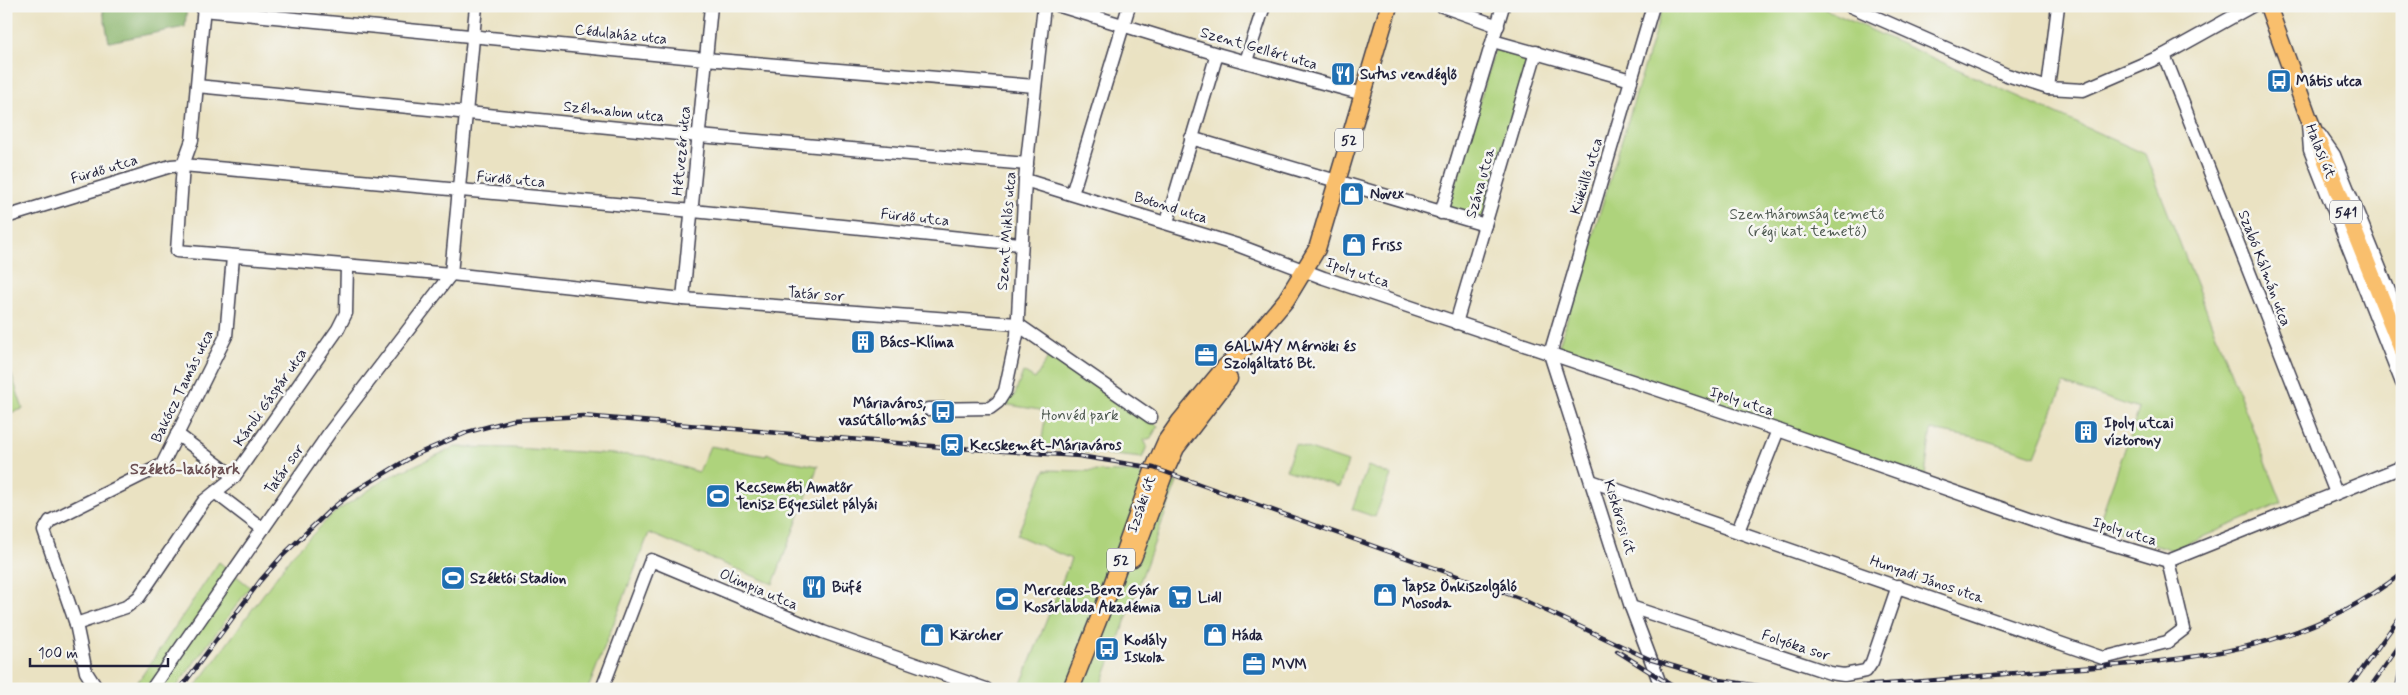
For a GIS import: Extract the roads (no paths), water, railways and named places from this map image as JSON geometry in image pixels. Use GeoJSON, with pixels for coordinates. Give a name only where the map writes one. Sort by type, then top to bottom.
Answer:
{"type":"FeatureCollection","features":[{"type":"Feature","properties":{"kind":"main road","name":"52"},"geometry":{"type":"LineString","coordinates":[[1176,436],[1224,368],[1248,345],[1286,300],[1317,249],[1388,6]]}},
{"type":"Feature","properties":{"kind":"main road","name":"Halasi út"},"geometry":{"type":"LineString","coordinates":[[2268,6],[2308,116],[2402,350]]}},
{"type":"Feature","properties":{"kind":"main road","name":"Izsáki út"},"geometry":{"type":"LineString","coordinates":[[1071,689],[1154,468],[1176,436]]}},
{"type":"Feature","properties":{"kind":"main road","name":"Izsáki út"},"geometry":{"type":"LineString","coordinates":[[1083,689],[1087,673],[1149,519],[1176,436]]}},
{"type":"Feature","properties":{"kind":"street"},"geometry":{"type":"LineString","coordinates":[[451,274],[476,6]]}},
{"type":"Feature","properties":{"kind":"street","name":"Hétvezér utca"},"geometry":{"type":"LineString","coordinates":[[682,299],[693,211],[711,6]]}},
{"type":"Feature","properties":{"kind":"street","name":"Szent Miklós utca"},"geometry":{"type":"LineString","coordinates":[[928,409],[990,408],[998,402],[1007,382],[1015,348],[1025,180],[1044,6]]}},
{"type":"Feature","properties":{"kind":"street","name":"Szent Gellért utca"},"geometry":{"type":"LineString","coordinates":[[1060,6],[1217,54],[1246,60],[1363,94]]}},
{"type":"Feature","properties":{"kind":"street"},"geometry":{"type":"LineString","coordinates":[[1072,194],[1129,6]]}},
{"type":"Feature","properties":{"kind":"street"},"geometry":{"type":"LineString","coordinates":[[1246,60],[1264,6]]}},
{"type":"Feature","properties":{"kind":"street"},"geometry":{"type":"LineString","coordinates":[[1442,6],[1498,26]]}},
{"type":"Feature","properties":{"kind":"street"},"geometry":{"type":"LineString","coordinates":[[1441,213],[1503,6]]}},
{"type":"Feature","properties":{"kind":"street","name":"Küküllő utca"},"geometry":{"type":"LineString","coordinates":[[1550,354],[1652,6]]}},
{"type":"Feature","properties":{"kind":"street"},"geometry":{"type":"LineString","coordinates":[[1850,6],[2007,75],[2048,88],[2083,90],[2164,54],[2252,6]]}},
{"type":"Feature","properties":{"kind":"street"},"geometry":{"type":"LineString","coordinates":[[183,165],[192,140],[204,8]]}},
{"type":"Feature","properties":{"kind":"street","name":"Cédulaház utca"},"geometry":{"type":"LineString","coordinates":[[204,8],[705,59],[1035,86]]}},
{"type":"Feature","properties":{"kind":"street"},"geometry":{"type":"LineString","coordinates":[[2048,88],[2060,9]]}},
{"type":"Feature","properties":{"kind":"street"},"geometry":{"type":"LineString","coordinates":[[1493,41],[1631,80]]}},
{"type":"Feature","properties":{"kind":"street","name":"Száva utca"},"geometry":{"type":"LineString","coordinates":[[1456,323],[1536,52]]}},
{"type":"Feature","properties":{"kind":"street"},"geometry":{"type":"LineString","coordinates":[[1167,222],[1217,54]]}},
{"type":"Feature","properties":{"kind":"street","name":"Szabó Kálmán utca"},"geometry":{"type":"LineString","coordinates":[[2164,54],[2336,493]]}},
{"type":"Feature","properties":{"kind":"street","name":"Szélmalom utca"},"geometry":{"type":"LineString","coordinates":[[197,86],[699,136],[1027,164]]}},
{"type":"Feature","properties":{"kind":"street"},"geometry":{"type":"LineString","coordinates":[[2308,116],[2334,155],[2402,323]]}},
{"type":"Feature","properties":{"kind":"street"},"geometry":{"type":"LineString","coordinates":[[2308,116],[2310,150],[2402,384]]}},
{"type":"Feature","properties":{"kind":"street"},"geometry":{"type":"LineString","coordinates":[[1191,138],[1485,225]]}},
{"type":"Feature","properties":{"kind":"street","name":"Fürdő utca"},"geometry":{"type":"LineString","coordinates":[[6,217],[171,166],[183,165],[693,211],[1020,244]]}},
{"type":"Feature","properties":{"kind":"street","name":"Tatár sor"},"geometry":{"type":"LineString","coordinates":[[183,165],[178,251],[451,274],[682,299],[1017,324]]}},
{"type":"Feature","properties":{"kind":"street","name":"Botond utca"},"geometry":{"type":"LineString","coordinates":[[1025,180],[1167,222],[1237,245],[1305,271]]}},
{"type":"Feature","properties":{"kind":"street","name":"Bakócz Tamás utca"},"geometry":{"type":"LineString","coordinates":[[97,689],[86,672],[76,624],[44,531],[50,521],[162,465],[226,336],[233,257]]}},
{"type":"Feature","properties":{"kind":"street","name":"Károli Gáspár utca"},"geometry":{"type":"LineString","coordinates":[[76,624],[133,603],[204,501],[234,477],[338,329],[346,313],[348,265]]}},
{"type":"Feature","properties":{"kind":"street","name":"Ipoly utca"},"geometry":{"type":"LineString","coordinates":[[1305,271],[1778,430],[2055,527],[2168,561]]}},
{"type":"Feature","properties":{"kind":"street","name":"Tatár sor"},"geometry":{"type":"LineString","coordinates":[[152,689],[330,432],[451,274]]}},
{"type":"Feature","properties":{"kind":"street"},"geometry":{"type":"LineString","coordinates":[[1017,324],[1151,416]]}},
{"type":"Feature","properties":{"kind":"street","name":"Kiskőrösi út"},"geometry":{"type":"LineString","coordinates":[[1550,354],[1631,607],[1660,688]]}},
{"type":"Feature","properties":{"kind":"street"},"geometry":{"type":"LineString","coordinates":[[1738,531],[1778,430]]}},
{"type":"Feature","properties":{"kind":"street"},"geometry":{"type":"LineString","coordinates":[[177,434],[234,477]]}},
{"type":"Feature","properties":{"kind":"street"},"geometry":{"type":"LineString","coordinates":[[2168,561],[2402,467]]}},
{"type":"Feature","properties":{"kind":"street","name":"Hunyadi János utca"},"geometry":{"type":"LineString","coordinates":[[1591,481],[2103,658],[2168,642],[2184,629],[2168,561]]}},
{"type":"Feature","properties":{"kind":"street"},"geometry":{"type":"LineString","coordinates":[[216,493],[263,529]]}},
{"type":"Feature","properties":{"kind":"street","name":"Olimpia utca"},"geometry":{"type":"LineString","coordinates":[[602,689],[651,560],[823,632],[982,688]]}},
{"type":"Feature","properties":{"kind":"street","name":"Folyóka sor"},"geometry":{"type":"LineString","coordinates":[[1631,607],[1830,673],[1844,675],[1866,671],[1872,662],[1898,586]]}},
{"type":"Feature","properties":{"kind":"railway"},"geometry":{"type":"LineString","coordinates":[[180,689],[260,581],[282,556],[329,511],[350,494],[415,455],[468,432],[513,420],[583,416],[943,447],[1079,456],[1154,468],[1519,598],[1649,659],[1720,680],[1778,689]]}},
{"type":"Feature","properties":{"kind":"railway"},"geometry":{"type":"LineString","coordinates":[[1809,689],[2127,664],[2176,659],[2224,651],[2270,640],[2316,624],[2360,602],[2402,573]]}},
{"type":"Feature","properties":{"kind":"railway"},"geometry":{"type":"LineString","coordinates":[[2348,689],[2402,614]]}},
{"type":"Feature","properties":{"kind":"railway"},"geometry":{"type":"LineString","coordinates":[[2369,689],[2402,642]]}},
{"type":"Feature","properties":{"kind":"railway"},"geometry":{"type":"LineString","coordinates":[[1617,651],[1677,689]]}},
{"type":"Feature","properties":{"kind":"railway"},"geometry":{"type":"LineString","coordinates":[[2397,689],[2402,660]]}},
{"type":"Feature","properties":{"kind":"place","name":"Sutus vendéglő"},"geometry":{"type":"Point","coordinates":[1343,74]}},
{"type":"Feature","properties":{"kind":"place","name":"Mátis utca"},"geometry":{"type":"Point","coordinates":[2279,81]}},
{"type":"Feature","properties":{"kind":"place","name":"Novex"},"geometry":{"type":"Point","coordinates":[1352,194]}},
{"type":"Feature","properties":{"kind":"place","name":"Friss"},"geometry":{"type":"Point","coordinates":[1354,245]}},
{"type":"Feature","properties":{"kind":"place","name":"Bács-Klíma"},"geometry":{"type":"Point","coordinates":[863,342]}},
{"type":"Feature","properties":{"kind":"place","name":"GALWAY Mérnöki és Szolgáltató Bt."},"geometry":{"type":"Point","coordinates":[1206,355]}},
{"type":"Feature","properties":{"kind":"place","name":"Máriaváros, vasútállomás"},"geometry":{"type":"Point","coordinates":[943,412]}},
{"type":"Feature","properties":{"kind":"place","name":"Ipoly utcai víztorony"},"geometry":{"type":"Point","coordinates":[2086,432]}},
{"type":"Feature","properties":{"kind":"place","name":"Kecskemét-Máriaváros"},"geometry":{"type":"Point","coordinates":[952,445]}},
{"type":"Feature","properties":{"kind":"place","name":"Kecseméti Amatőr Tenisz Egyesület pályái"},"geometry":{"type":"Point","coordinates":[718,496]}},
{"type":"Feature","properties":{"kind":"place","name":"Széktói Stadion"},"geometry":{"type":"Point","coordinates":[453,578]}},
{"type":"Feature","properties":{"kind":"place","name":"Büfé"},"geometry":{"type":"Point","coordinates":[814,587]}},
{"type":"Feature","properties":{"kind":"place","name":"Tapsz Önkiszolgáló Mosoda"},"geometry":{"type":"Point","coordinates":[1385,595]}},
{"type":"Feature","properties":{"kind":"place","name":"Lidl"},"geometry":{"type":"Point","coordinates":[1180,597]}},
{"type":"Feature","properties":{"kind":"place","name":"Mercedes-Benz Gyár Kosárlabda Akadémia"},"geometry":{"type":"Point","coordinates":[1007,599]}},
{"type":"Feature","properties":{"kind":"place","name":"Kärcher"},"geometry":{"type":"Point","coordinates":[932,635]}},
{"type":"Feature","properties":{"kind":"place","name":"Háda"},"geometry":{"type":"Point","coordinates":[1215,635]}},
{"type":"Feature","properties":{"kind":"place","name":"Kodály Iskola"},"geometry":{"type":"Point","coordinates":[1107,649]}},
{"type":"Feature","properties":{"kind":"place","name":"MVM"},"geometry":{"type":"Point","coordinates":[1254,664]}},
{"type":"Feature","properties":{"kind":"district","name":"Széktó-lakópark"},"geometry":{"type":"Point","coordinates":[185,468]}},
{"type":"Feature","properties":{"kind":"park label","name":"Szentháromság temető (régi kat. temető)"},"geometry":{"type":"Point","coordinates":[1807,222]}},
{"type":"Feature","properties":{"kind":"park label","name":"Honvéd park"},"geometry":{"type":"Point","coordinates":[1080,415]}}]}
